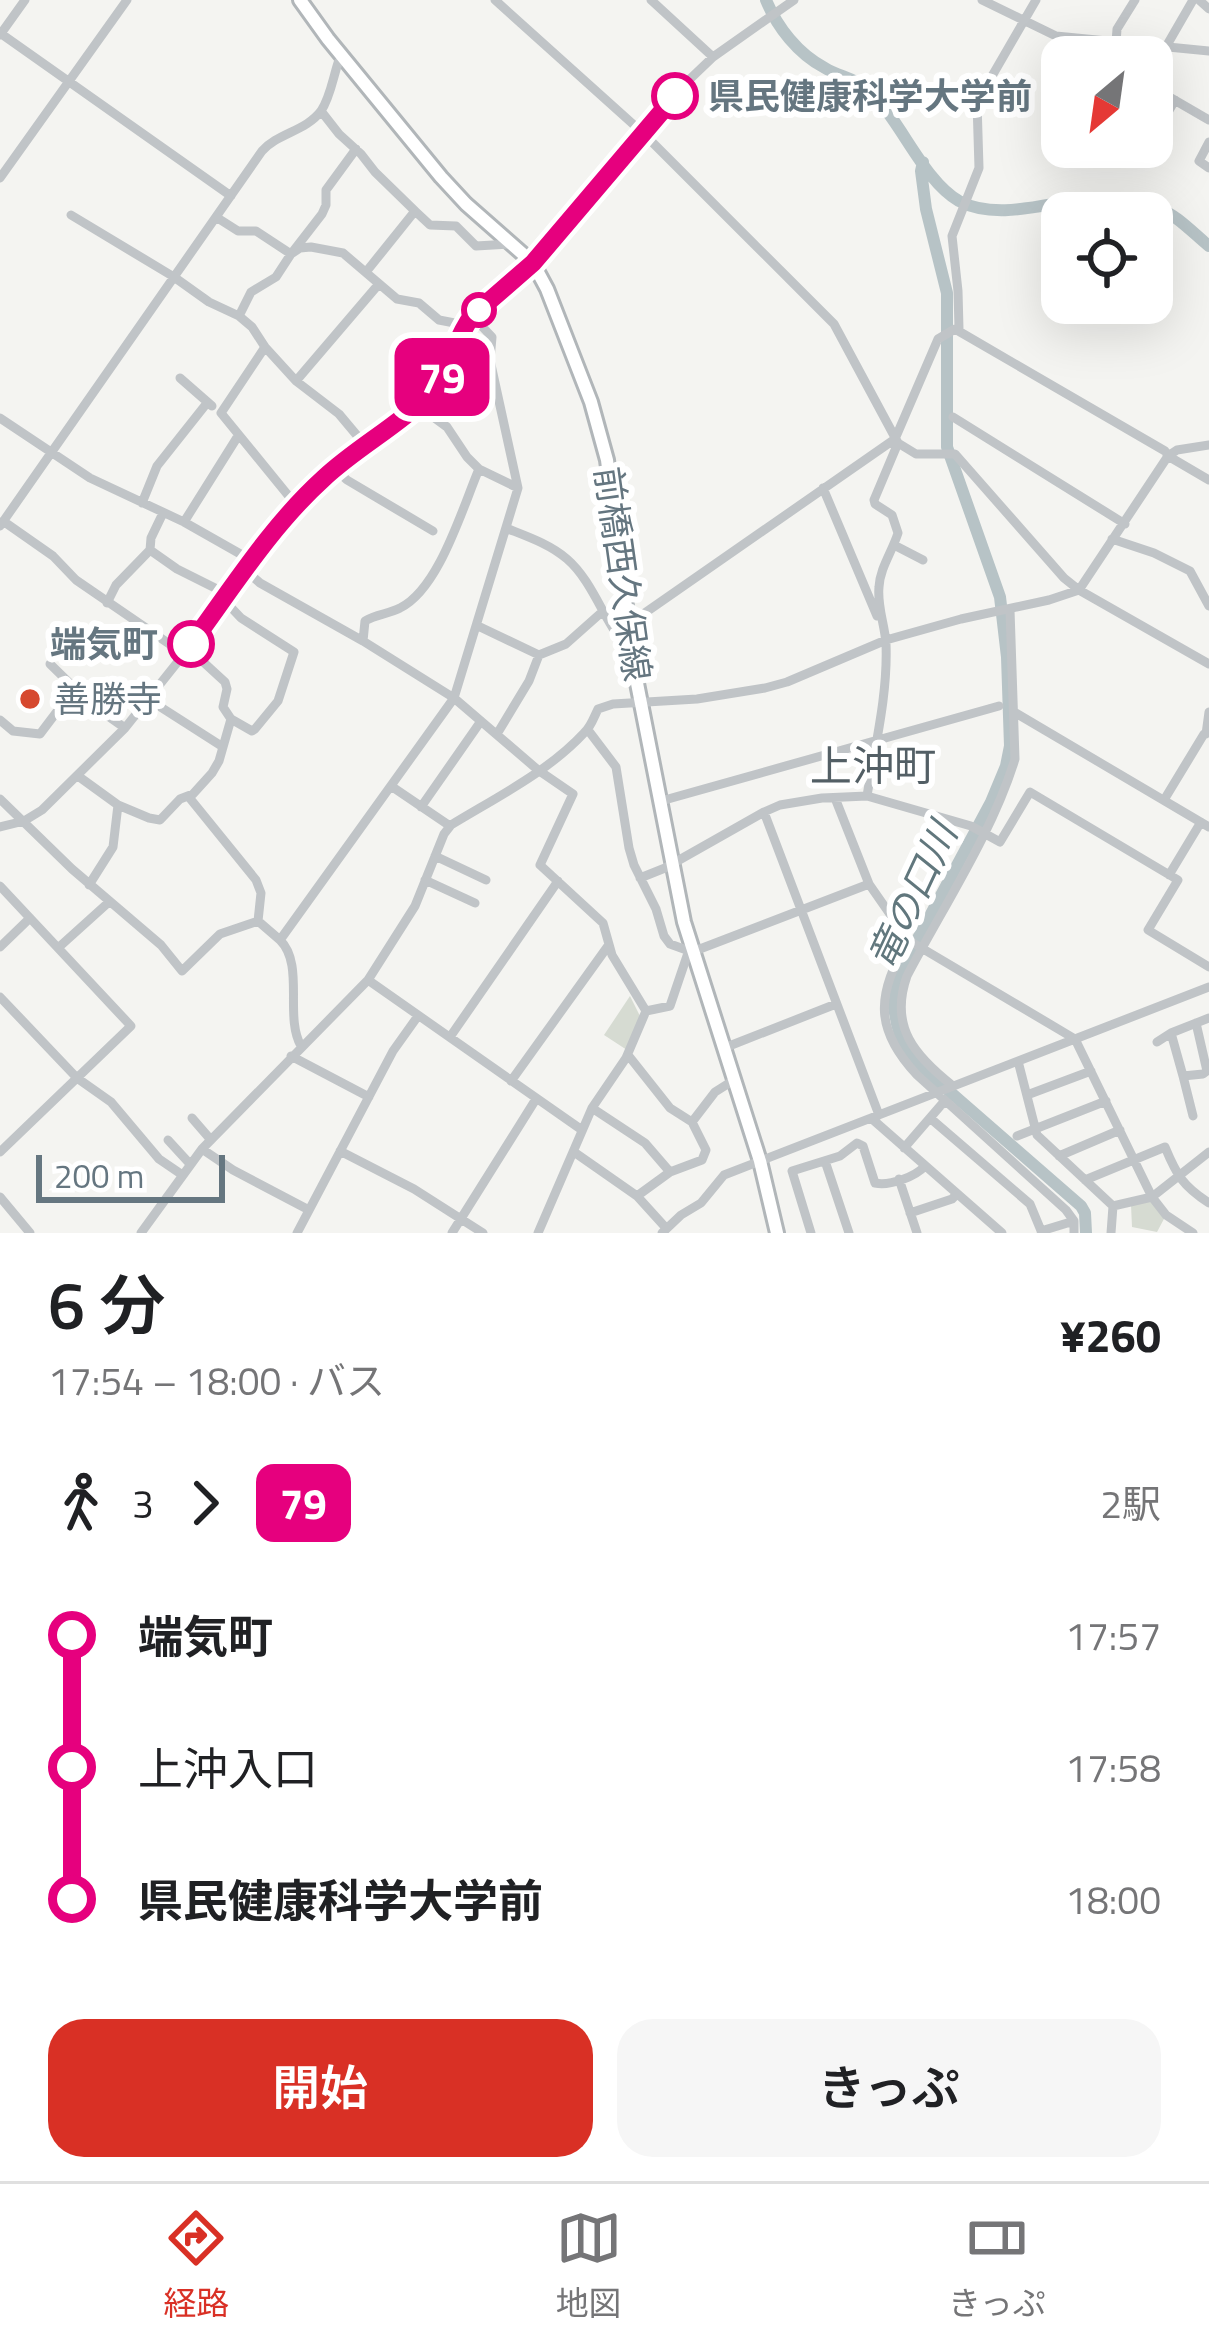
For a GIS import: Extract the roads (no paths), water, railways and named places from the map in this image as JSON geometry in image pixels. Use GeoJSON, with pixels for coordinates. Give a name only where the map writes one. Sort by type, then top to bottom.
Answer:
{"type":"FeatureCollection","features":[{"type":"Feature","properties":{"kind":"main road","name":"前橋西久保線"},"geometry":{"type":"LineString","coordinates":[[300,0],[441,177],[533,263],[547,289],[608,460],[628,625],[690,952],[760,1161],[777,1233]]}},
{"type":"Feature","properties":{"kind":"street"},"geometry":{"type":"LineString","coordinates":[[25,0],[0,34],[231,196]]}},
{"type":"Feature","properties":{"kind":"street"},"geometry":{"type":"LineString","coordinates":[[0,178],[127,0]]}},
{"type":"Feature","properties":{"kind":"street"},"geometry":{"type":"LineString","coordinates":[[495,0],[644,134],[834,323],[897,441],[916,454],[953,453],[1078,590],[1209,664]]}},
{"type":"Feature","properties":{"kind":"street"},"geometry":{"type":"LineString","coordinates":[[651,0],[713,57]]}},
{"type":"Feature","properties":{"kind":"street"},"geometry":{"type":"LineString","coordinates":[[0,827],[43,810],[125,728],[296,506],[438,384],[469,321],[533,263],[680,90],[713,57],[794,0]]}},
{"type":"Feature","properties":{"kind":"street"},"geometry":{"type":"LineString","coordinates":[[982,0],[1061,36]]}},
{"type":"Feature","properties":{"kind":"street"},"geometry":{"type":"LineString","coordinates":[[957,329],[958,291],[951,244],[980,152],[978,99],[1036,0]]}},
{"type":"Feature","properties":{"kind":"street"},"geometry":{"type":"LineString","coordinates":[[1117,36],[1135,0]]}},
{"type":"Feature","properties":{"kind":"street"},"geometry":{"type":"LineString","coordinates":[[1173,36],[1196,0],[1209,9]]}},
{"type":"Feature","properties":{"kind":"street"},"geometry":{"type":"LineString","coordinates":[[1173,49],[1209,51]]}},
{"type":"Feature","properties":{"kind":"street"},"geometry":{"type":"LineString","coordinates":[[150,550],[225,597],[242,619],[294,652],[278,701],[255,729],[231,719],[223,707],[226,682],[186,651],[107,604],[53,556],[2,523],[269,143],[322,110],[344,58]]}},
{"type":"Feature","properties":{"kind":"street"},"geometry":{"type":"LineString","coordinates":[[1173,103],[1175,100],[1209,120]]}},
{"type":"Feature","properties":{"kind":"street"},"geometry":{"type":"LineString","coordinates":[[322,110],[339,134],[430,225],[456,226],[476,246],[511,244]]}},
{"type":"Feature","properties":{"kind":"street"},"geometry":{"type":"LineString","coordinates":[[1209,142],[1199,161],[1209,168]]}},
{"type":"Feature","properties":{"kind":"street"},"geometry":{"type":"LineString","coordinates":[[239,316],[250,292],[276,277],[322,214],[326,190],[356,149]]}},
{"type":"Feature","properties":{"kind":"street"},"geometry":{"type":"LineString","coordinates":[[366,272],[415,211]]}},
{"type":"Feature","properties":{"kind":"street"},"geometry":{"type":"LineString","coordinates":[[71,215],[239,316],[296,381],[339,414],[365,445]]}},
{"type":"Feature","properties":{"kind":"street"},"geometry":{"type":"LineString","coordinates":[[216,217],[238,231],[256,231],[291,254]]}},
{"type":"Feature","properties":{"kind":"street"},"geometry":{"type":"LineString","coordinates":[[280,940],[454,698],[518,488],[490,360],[492,337],[469,321],[439,320],[419,303],[397,299],[344,253],[311,247],[291,254]]}},
{"type":"Feature","properties":{"kind":"street"},"geometry":{"type":"LineString","coordinates":[[296,381],[378,285]]}},
{"type":"Feature","properties":{"kind":"street"},"geometry":{"type":"LineString","coordinates":[[881,622],[878,589],[898,533],[892,515],[874,500],[941,336],[957,329]]}},
{"type":"Feature","properties":{"kind":"street"},"geometry":{"type":"LineString","coordinates":[[957,329],[1209,480]]}},
{"type":"Feature","properties":{"kind":"street"},"geometry":{"type":"LineString","coordinates":[[221,413],[265,347]]}},
{"type":"Feature","properties":{"kind":"street"},"geometry":{"type":"LineString","coordinates":[[180,378],[221,413],[296,506]]}},
{"type":"Feature","properties":{"kind":"street"},"geometry":{"type":"LineString","coordinates":[[142,503],[157,466],[207,403]]}},
{"type":"Feature","properties":{"kind":"street"},"geometry":{"type":"LineString","coordinates":[[417,405],[446,427],[479,469],[518,488]]}},
{"type":"Feature","properties":{"kind":"street"},"geometry":{"type":"LineString","coordinates":[[953,417],[1125,524]]}},
{"type":"Feature","properties":{"kind":"street"},"geometry":{"type":"LineString","coordinates":[[0,418],[90,478],[184,522],[248,565],[260,583],[454,698],[573,794],[540,865],[603,923],[608,946],[646,1011]]}},
{"type":"Feature","properties":{"kind":"street"},"geometry":{"type":"LineString","coordinates":[[184,522],[238,436]]}},
{"type":"Feature","properties":{"kind":"street"},"geometry":{"type":"LineString","coordinates":[[506,527],[569,561],[616,633],[897,441]]}},
{"type":"Feature","properties":{"kind":"street"},"geometry":{"type":"LineString","coordinates":[[159,1233],[145,1229],[181,1174],[368,980],[407,920],[449,826],[538,770],[588,730],[598,709],[765,688],[886,640],[1078,590],[1168,456],[1209,445]]}},
{"type":"Feature","properties":{"kind":"street"},"geometry":{"type":"LineString","coordinates":[[335,469],[433,531]]}},
{"type":"Feature","properties":{"kind":"street"},"geometry":{"type":"LineString","coordinates":[[363,641],[364,621],[402,608],[432,582],[479,469]]}},
{"type":"Feature","properties":{"kind":"street"},"geometry":{"type":"LineString","coordinates":[[823,488],[886,640],[868,796]]}},
{"type":"Feature","properties":{"kind":"street"},"geometry":{"type":"LineString","coordinates":[[107,604],[116,585],[150,550],[163,513]]}},
{"type":"Feature","properties":{"kind":"street"},"geometry":{"type":"LineString","coordinates":[[1112,538],[1190,571],[1209,606]]}},
{"type":"Feature","properties":{"kind":"street"},"geometry":{"type":"LineString","coordinates":[[894,545],[922,560]]}},
{"type":"Feature","properties":{"kind":"street"},"geometry":{"type":"LineString","coordinates":[[952,1086],[918,1054],[907,1036],[903,985],[1015,759],[1010,610]]}},
{"type":"Feature","properties":{"kind":"street"},"geometry":{"type":"LineString","coordinates":[[497,734],[539,656],[566,644],[602,612]]}},
{"type":"Feature","properties":{"kind":"street"},"geometry":{"type":"LineString","coordinates":[[478,626],[539,656]]}},
{"type":"Feature","properties":{"kind":"street"},"geometry":{"type":"LineString","coordinates":[[50,664],[125,728]]}},
{"type":"Feature","properties":{"kind":"street"},"geometry":{"type":"LineString","coordinates":[[0,719],[13,730],[40,734],[74,689]]}},
{"type":"Feature","properties":{"kind":"street"},"geometry":{"type":"LineString","coordinates":[[148,699],[223,747]]}},
{"type":"Feature","properties":{"kind":"street"},"geometry":{"type":"LineString","coordinates":[[661,801],[999,706]]}},
{"type":"Feature","properties":{"kind":"street"},"geometry":{"type":"LineString","coordinates":[[1014,712],[1207,825],[1169,874]]}},
{"type":"Feature","properties":{"kind":"street"},"geometry":{"type":"LineString","coordinates":[[1164,800],[1207,734],[1209,712]]}},
{"type":"Feature","properties":{"kind":"street"},"geometry":{"type":"LineString","coordinates":[[77,776],[118,805],[160,820],[212,773],[231,719]]}},
{"type":"Feature","properties":{"kind":"street"},"geometry":{"type":"LineString","coordinates":[[421,807],[481,721]]}},
{"type":"Feature","properties":{"kind":"street"},"geometry":{"type":"LineString","coordinates":[[588,730],[616,767],[629,848],[670,944],[690,952],[869,884]]}},
{"type":"Feature","properties":{"kind":"street"},"geometry":{"type":"LineString","coordinates":[[391,786],[449,826]]}},
{"type":"Feature","properties":{"kind":"street"},"geometry":{"type":"LineString","coordinates":[[640,878],[780,805],[836,798],[868,796],[979,830],[1000,842],[1030,792],[1178,880],[1148,930],[1209,967]]}},
{"type":"Feature","properties":{"kind":"street"},"geometry":{"type":"LineString","coordinates":[[188,796],[256,880],[261,893],[258,921]]}},
{"type":"Feature","properties":{"kind":"street"},"geometry":{"type":"LineString","coordinates":[[836,798],[869,884],[909,940],[1075,1039],[1152,1197],[1166,1215],[1193,1233]]}},
{"type":"Feature","properties":{"kind":"street"},"geometry":{"type":"LineString","coordinates":[[0,799],[89,885],[161,945],[182,970],[220,934],[258,921]]}},
{"type":"Feature","properties":{"kind":"street"},"geometry":{"type":"LineString","coordinates":[[89,885],[113,847],[118,805]]}},
{"type":"Feature","properties":{"kind":"street"},"geometry":{"type":"LineString","coordinates":[[764,812],[875,1117],[1002,1233]]}},
{"type":"Feature","properties":{"kind":"street"},"geometry":{"type":"LineString","coordinates":[[435,856],[486,880]]}},
{"type":"Feature","properties":{"kind":"street"},"geometry":{"type":"LineString","coordinates":[[425,880],[475,903]]}},
{"type":"Feature","properties":{"kind":"street"},"geometry":{"type":"LineString","coordinates":[[450,1037],[559,881]]}},
{"type":"Feature","properties":{"kind":"street"},"geometry":{"type":"LineString","coordinates":[[0,886],[131,1026],[0,1152]]}},
{"type":"Feature","properties":{"kind":"street"},"geometry":{"type":"LineString","coordinates":[[58,948],[109,902]]}},
{"type":"Feature","properties":{"kind":"street"},"geometry":{"type":"LineString","coordinates":[[0,947],[30,918]]}},
{"type":"Feature","properties":{"kind":"street"},"geometry":{"type":"LineString","coordinates":[[258,921],[288,947],[294,1027],[302,1046]]}},
{"type":"Feature","properties":{"kind":"street"},"geometry":{"type":"LineString","coordinates":[[909,940],[886,985],[884,1007],[887,1030],[906,1064],[1066,1210],[1074,1227],[1039,1232],[1030,1204],[930,1118]]}},
{"type":"Feature","properties":{"kind":"street"},"geometry":{"type":"LineString","coordinates":[[512,1082],[608,946]]}},
{"type":"Feature","properties":{"kind":"street"},"geometry":{"type":"LineString","coordinates":[[646,1011],[670,1006],[690,952]]}},
{"type":"Feature","properties":{"kind":"street"},"geometry":{"type":"LineString","coordinates":[[368,980],[582,1130]]}},
{"type":"Feature","properties":{"kind":"street"},"geometry":{"type":"LineString","coordinates":[[574,1152],[637,1196],[664,1231],[701,1203],[724,1175],[1209,987]]}},
{"type":"Feature","properties":{"kind":"street"},"geometry":{"type":"LineString","coordinates":[[2,1004],[77,1078],[110,1102],[159,1160],[181,1174]]}},
{"type":"Feature","properties":{"kind":"street"},"geometry":{"type":"LineString","coordinates":[[724,1048],[836,1004]]}},
{"type":"Feature","properties":{"kind":"street"},"geometry":{"type":"LineString","coordinates":[[538,1233],[592,1108],[628,1055],[646,1011]]}},
{"type":"Feature","properties":{"kind":"street"},"geometry":{"type":"LineString","coordinates":[[297,1233],[393,1051],[418,1016]]}},
{"type":"Feature","properties":{"kind":"street"},"geometry":{"type":"LineString","coordinates":[[1156,1042],[1209,1018]]}},
{"type":"Feature","properties":{"kind":"street"},"geometry":{"type":"LineString","coordinates":[[1183,1076],[1208,1071],[1196,1023]]}},
{"type":"Feature","properties":{"kind":"street"},"geometry":{"type":"LineString","coordinates":[[1171,1033],[1193,1117]]}},
{"type":"Feature","properties":{"kind":"street"},"geometry":{"type":"LineString","coordinates":[[628,1055],[670,1108],[692,1122],[706,1154],[637,1196]]}},
{"type":"Feature","properties":{"kind":"street"},"geometry":{"type":"LineString","coordinates":[[291,1056],[369,1097]]}},
{"type":"Feature","properties":{"kind":"street"},"geometry":{"type":"LineString","coordinates":[[1018,1061],[1037,1136],[1112,1205],[1111,1233]]}},
{"type":"Feature","properties":{"kind":"street"},"geometry":{"type":"LineString","coordinates":[[1027,1095],[1091,1071]]}},
{"type":"Feature","properties":{"kind":"street"},"geometry":{"type":"LineString","coordinates":[[692,1122],[715,1093],[734,1080]]}},
{"type":"Feature","properties":{"kind":"street"},"geometry":{"type":"LineString","coordinates":[[452,1233],[536,1099]]}},
{"type":"Feature","properties":{"kind":"street"},"geometry":{"type":"LineString","coordinates":[[1017,1136],[1106,1101]]}},
{"type":"Feature","properties":{"kind":"street"},"geometry":{"type":"LineString","coordinates":[[904,1148],[947,1103]]}},
{"type":"Feature","properties":{"kind":"street"},"geometry":{"type":"LineString","coordinates":[[592,1108],[645,1142],[670,1172]]}},
{"type":"Feature","properties":{"kind":"street"},"geometry":{"type":"LineString","coordinates":[[192,1118],[211,1139]]}},
{"type":"Feature","properties":{"kind":"street"},"geometry":{"type":"LineString","coordinates":[[1059,1156],[1120,1130]]}},
{"type":"Feature","properties":{"kind":"street"},"geometry":{"type":"LineString","coordinates":[[168,1140],[190,1164]]}},
{"type":"Feature","properties":{"kind":"street"},"geometry":{"type":"LineString","coordinates":[[815,1140],[849,1233]]}},
{"type":"Feature","properties":{"kind":"street"},"geometry":{"type":"LineString","coordinates":[[811,1233],[792,1171],[840,1156],[857,1143],[863,1146],[875,1183],[920,1172],[925,1166]]}},
{"type":"Feature","properties":{"kind":"street"},"geometry":{"type":"LineString","coordinates":[[1085,1180],[1165,1148],[1177,1177],[1209,1203]]}},
{"type":"Feature","properties":{"kind":"street"},"geometry":{"type":"LineString","coordinates":[[202,1149],[309,1210]]}},
{"type":"Feature","properties":{"kind":"street"},"geometry":{"type":"LineString","coordinates":[[340,1151],[414,1189],[483,1233]]}},
{"type":"Feature","properties":{"kind":"street"},"geometry":{"type":"LineString","coordinates":[[1112,1205],[1152,1197],[1206,1158]]}},
{"type":"Feature","properties":{"kind":"street"},"geometry":{"type":"LineString","coordinates":[[899,1179],[917,1233]]}},
{"type":"Feature","properties":{"kind":"street"},"geometry":{"type":"LineString","coordinates":[[910,1213],[957,1194]]}},
{"type":"Feature","properties":{"kind":"street"},"geometry":{"type":"LineString","coordinates":[[0,1197],[30,1232]]}},
{"type":"Feature","properties":{"kind":"waterway"},"geometry":{"type":"LineString","coordinates":[[766,0],[797,47],[878,100],[934,179],[959,201],[989,210],[1085,199],[1131,201],[1165,211],[1209,246]]}},
{"type":"Feature","properties":{"kind":"waterway","name":"竜の口川"},"geometry":{"type":"LineString","coordinates":[[923,162],[926,209],[947,293],[947,447],[1000,597],[1010,746],[991,802],[909,955],[894,1008],[903,1045],[918,1064],[1081,1206],[1086,1233]]}},
{"type":"Feature","properties":{"kind":"place","name":"県民健康科学大学前"},"geometry":{"type":"Point","coordinates":[675,96]}},
{"type":"Feature","properties":{"kind":"place","name":"端気町"},"geometry":{"type":"Point","coordinates":[191,644]}},
{"type":"Feature","properties":{"kind":"place","name":"善勝寺"},"geometry":{"type":"Point","coordinates":[30,699]}},
{"type":"Feature","properties":{"kind":"district","name":"上沖町"},"geometry":{"type":"Point","coordinates":[873,766]}}]}
